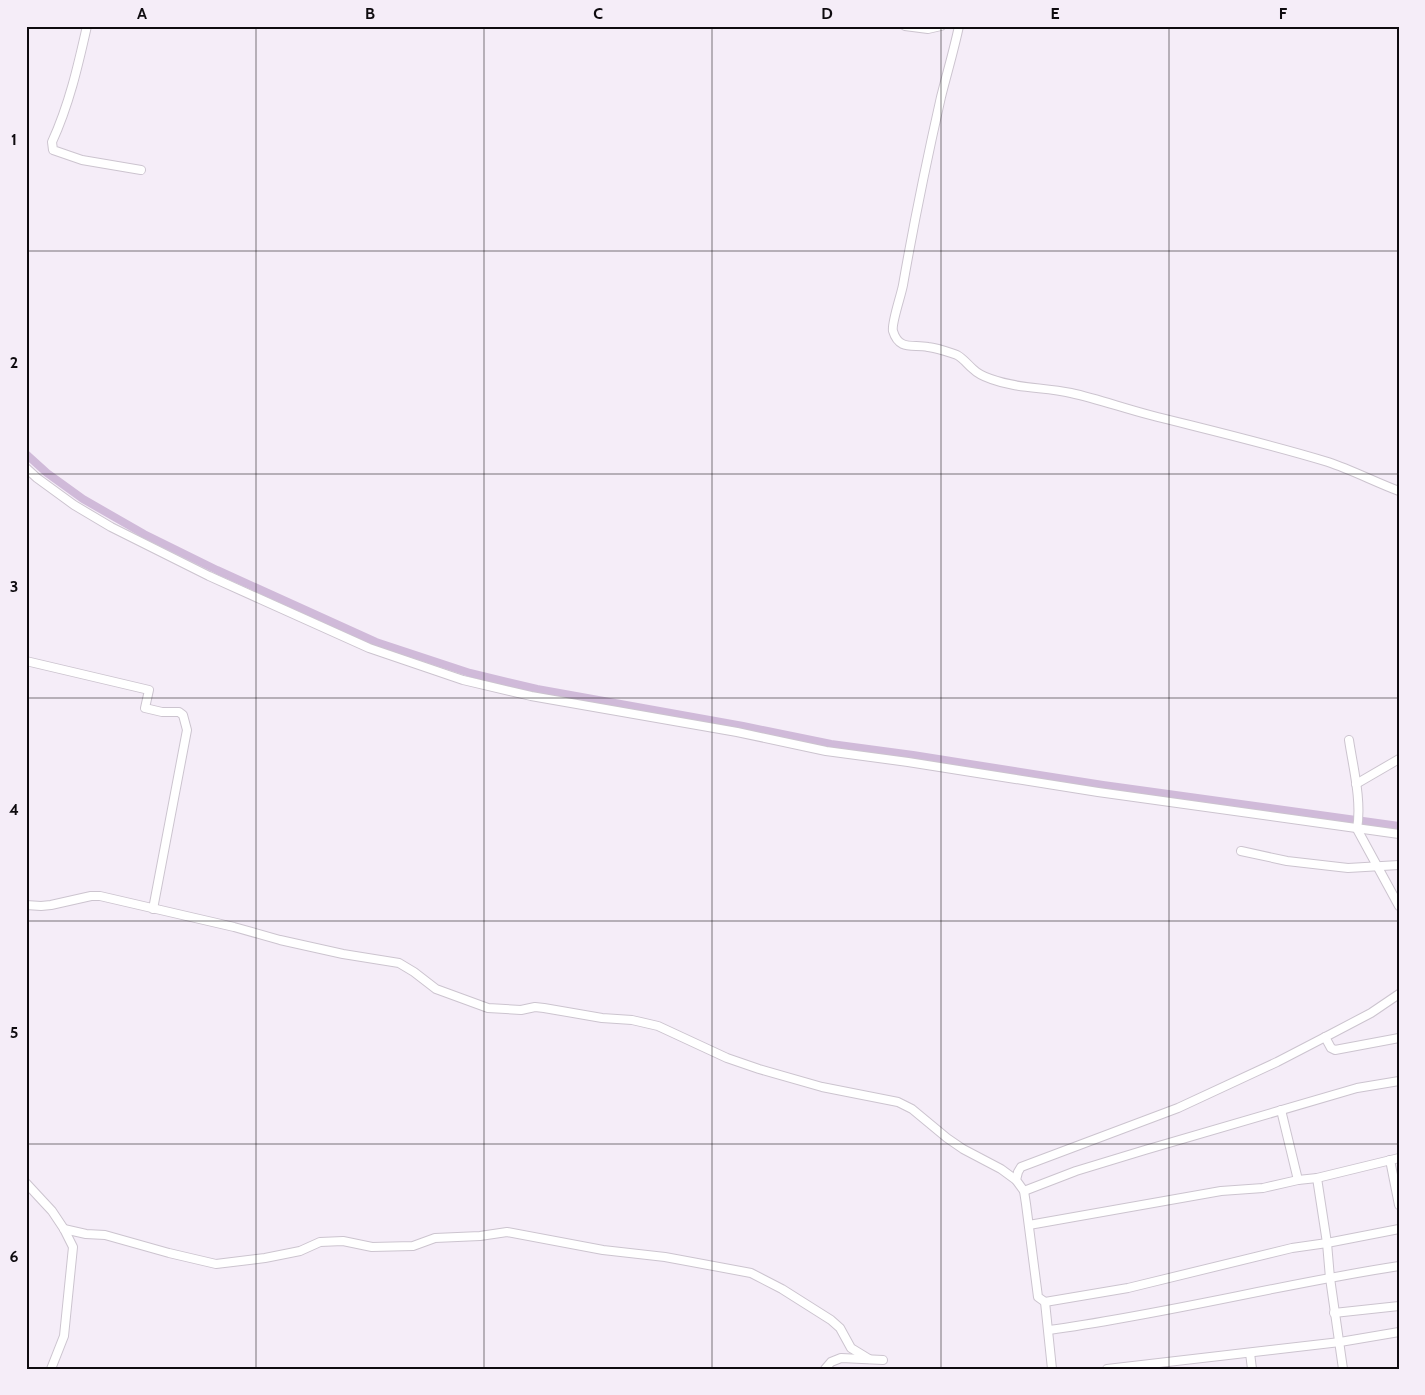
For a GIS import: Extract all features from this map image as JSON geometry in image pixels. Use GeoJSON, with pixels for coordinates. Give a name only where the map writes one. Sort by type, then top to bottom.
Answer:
{"type":"FeatureCollection","features":[{"type":"Feature","properties":{"kind":"street"},"geometry":{"type":"LineString","coordinates":[[88,26],[70,95],[52,142],[53,150],[82,160],[141,170]]}},
{"type":"Feature","properties":{"kind":"street"},"geometry":{"type":"LineString","coordinates":[[905,26],[928,29],[941,26]]}},
{"type":"Feature","properties":{"kind":"street"},"geometry":{"type":"LineString","coordinates":[[960,26],[922,182],[902,288],[893,323],[893,332],[898,341],[908,346],[928,346],[954,354],[965,360],[982,375],[1003,383],[1072,393],[1264,444],[1329,462],[1399,491]]}},
{"type":"Feature","properties":{"kind":"street"},"geometry":{"type":"LineString","coordinates":[[26,468],[74,505],[136,540],[210,576],[369,648],[464,680],[531,696],[737,732],[826,751],[1098,792],[1399,834]]}},
{"type":"Feature","properties":{"kind":"street"},"geometry":{"type":"LineString","coordinates":[[26,661],[149,690],[145,708],[162,712],[179,712],[183,715],[187,730],[153,909]]}},
{"type":"Feature","properties":{"kind":"street"},"geometry":{"type":"LineString","coordinates":[[1349,740],[1356,784],[1359,821],[1357,829],[1377,866],[1395,891],[1399,906]]}},
{"type":"Feature","properties":{"kind":"street"},"geometry":{"type":"LineString","coordinates":[[1356,784],[1399,759]]}},
{"type":"Feature","properties":{"kind":"street"},"geometry":{"type":"LineString","coordinates":[[1242,851],[1287,861],[1348,868],[1399,865]]}},
{"type":"Feature","properties":{"kind":"street"},"geometry":{"type":"LineString","coordinates":[[26,905],[40,906],[100,896],[234,927],[280,940],[343,954],[399,963],[414,972],[430,986],[488,1008],[521,1010],[535,1007],[602,1018],[632,1020],[658,1026],[727,1058],[759,1069],[822,1088],[898,1102],[912,1108],[963,1149],[1001,1169],[1016,1180],[1024,1191],[1038,1297],[1045,1302],[1128,1288],[1273,1252],[1399,1229]]}},
{"type":"Feature","properties":{"kind":"street"},"geometry":{"type":"LineString","coordinates":[[1016,1180],[1021,1167],[1178,1108],[1277,1062],[1371,1013],[1399,994]]}},
{"type":"Feature","properties":{"kind":"street"},"geometry":{"type":"LineString","coordinates":[[1325,1037],[1330,1048],[1336,1050],[1399,1038]]}},
{"type":"Feature","properties":{"kind":"street"},"geometry":{"type":"LineString","coordinates":[[1024,1191],[1076,1171],[1281,1110],[1364,1087],[1399,1081]]}},
{"type":"Feature","properties":{"kind":"street"},"geometry":{"type":"LineString","coordinates":[[1281,1110],[1298,1180]]}},
{"type":"Feature","properties":{"kind":"street"},"geometry":{"type":"LineString","coordinates":[[1029,1225],[1222,1191],[1263,1188],[1317,1178],[1399,1158]]}},
{"type":"Feature","properties":{"kind":"street"},"geometry":{"type":"LineString","coordinates":[[1390,1160],[1399,1205]]}},
{"type":"Feature","properties":{"kind":"street"},"geometry":{"type":"LineString","coordinates":[[1317,1178],[1343,1369]]}},
{"type":"Feature","properties":{"kind":"street"},"geometry":{"type":"LineString","coordinates":[[26,1183],[52,1211],[74,1247],[64,1336],[51,1369]]}},
{"type":"Feature","properties":{"kind":"street"},"geometry":{"type":"LineString","coordinates":[[64,1229],[86,1234],[105,1235],[216,1264],[265,1258],[300,1251],[320,1242],[343,1241],[372,1247],[413,1246],[435,1238],[480,1236],[507,1232],[603,1250],[665,1257],[751,1273],[782,1289],[831,1320],[840,1328],[851,1348],[870,1359]]}},
{"type":"Feature","properties":{"kind":"street"},"geometry":{"type":"LineString","coordinates":[[1049,1330],[1399,1266]]}},
{"type":"Feature","properties":{"kind":"street"},"geometry":{"type":"LineString","coordinates":[[1045,1302],[1052,1369]]}},
{"type":"Feature","properties":{"kind":"street"},"geometry":{"type":"LineString","coordinates":[[1334,1313],[1399,1306]]}},
{"type":"Feature","properties":{"kind":"street"},"geometry":{"type":"LineString","coordinates":[[1107,1369],[1340,1342],[1399,1332]]}},
{"type":"Feature","properties":{"kind":"street"},"geometry":{"type":"LineString","coordinates":[[1250,1353],[1252,1369]]}},
{"type":"Feature","properties":{"kind":"street"},"geometry":{"type":"LineString","coordinates":[[824,1369],[831,1362],[841,1358],[884,1360]]}},
{"type":"Feature","properties":{"kind":"waterway"},"geometry":{"type":"LineString","coordinates":[[26,454],[47,473],[83,499],[144,534],[217,570],[376,642],[470,673],[537,689],[743,726],[831,744],[1103,785],[1399,826]]}}]}
